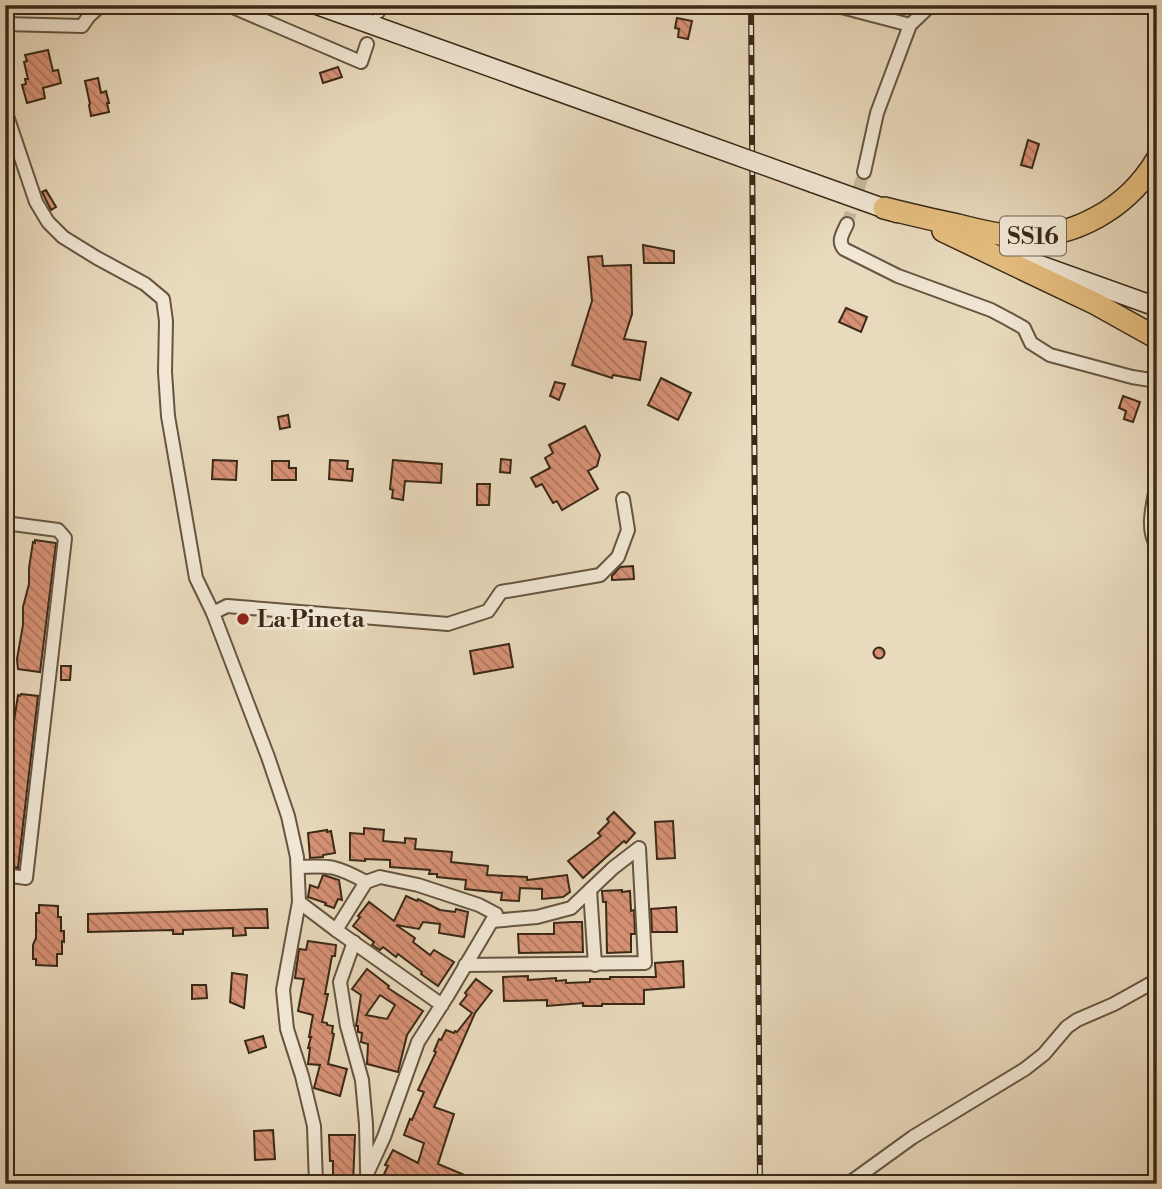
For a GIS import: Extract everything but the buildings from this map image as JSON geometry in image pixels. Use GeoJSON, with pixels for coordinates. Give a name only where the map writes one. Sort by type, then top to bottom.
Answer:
{"type":"FeatureCollection","features":[{"type":"Feature","properties":{"kind":"highway","name":"SS16"},"geometry":{"type":"LineString","coordinates":[[884,208],[1004,235],[1053,233],[1086,223],[1112,209],[1139,184],[1157,159]]}},
{"type":"Feature","properties":{"kind":"highway","name":"SS16"},"geometry":{"type":"LineString","coordinates":[[931,225],[1097,304],[1157,338]]}},
{"type":"Feature","properties":{"kind":"main road"},"geometry":{"type":"LineString","coordinates":[[317,5],[1157,307]]}},
{"type":"Feature","properties":{"kind":"street"},"geometry":{"type":"LineString","coordinates":[[5,24],[82,26],[101,5]]}},
{"type":"Feature","properties":{"kind":"street"},"geometry":{"type":"LineString","coordinates":[[228,5],[361,62],[367,44]]}},
{"type":"Feature","properties":{"kind":"street"},"geometry":{"type":"LineString","coordinates":[[834,5],[910,25]]}},
{"type":"Feature","properties":{"kind":"street"},"geometry":{"type":"LineString","coordinates":[[864,172],[877,113],[910,25],[931,5]]}},
{"type":"Feature","properties":{"kind":"street"},"geometry":{"type":"LineString","coordinates":[[5,110],[36,202],[48,222],[62,237],[145,284],[163,299],[168,416],[196,578],[213,613],[268,757],[288,816],[297,857],[299,902],[283,990],[287,1029],[314,1126],[316,1184]]}},
{"type":"Feature","properties":{"kind":"street"},"geometry":{"type":"LineString","coordinates":[[847,224],[841,238],[844,249],[898,276],[1008,318],[1024,328],[1031,343],[1049,355],[1157,381]]}},
{"type":"Feature","properties":{"kind":"street"},"geometry":{"type":"LineString","coordinates":[[1157,482],[1150,526],[1151,537],[1157,546]]}},
{"type":"Feature","properties":{"kind":"street"},"geometry":{"type":"LineString","coordinates":[[213,613],[227,606],[448,624],[488,611],[501,592],[600,576],[618,557],[628,530],[623,499]]}},
{"type":"Feature","properties":{"kind":"street"},"geometry":{"type":"LineString","coordinates":[[5,523],[58,530],[65,538],[26,878],[5,875]]}},
{"type":"Feature","properties":{"kind":"street"},"geometry":{"type":"LineString","coordinates":[[466,965],[645,963],[639,848],[613,868],[571,908],[537,917],[492,921]]}},
{"type":"Feature","properties":{"kind":"street"},"geometry":{"type":"LineString","coordinates":[[298,867],[322,865],[341,869],[366,882]]}},
{"type":"Feature","properties":{"kind":"street"},"geometry":{"type":"LineString","coordinates":[[336,930],[366,882],[380,877],[451,895],[496,914],[418,1042],[367,1179]]}},
{"type":"Feature","properties":{"kind":"street"},"geometry":{"type":"LineString","coordinates":[[590,890],[595,965]]}},
{"type":"Feature","properties":{"kind":"street"},"geometry":{"type":"LineString","coordinates":[[299,902],[442,1005]]}},
{"type":"Feature","properties":{"kind":"street"},"geometry":{"type":"LineString","coordinates":[[354,942],[340,982],[347,1026],[362,1080],[367,1179]]}},
{"type":"Feature","properties":{"kind":"street"},"geometry":{"type":"LineString","coordinates":[[848,1184],[913,1137],[1025,1069],[1044,1054],[1067,1027],[1077,1020],[1114,1004],[1157,980]]}},
{"type":"Feature","properties":{"kind":"tunnel"},"geometry":{"type":"LineString","coordinates":[[847,224],[864,172]]}},
{"type":"Feature","properties":{"kind":"railway"},"geometry":{"type":"LineString","coordinates":[[751,5],[760,1184]]}},
{"type":"Feature","properties":{"kind":"place","name":"La Pineta"},"geometry":{"type":"Point","coordinates":[243,619]}}]}
